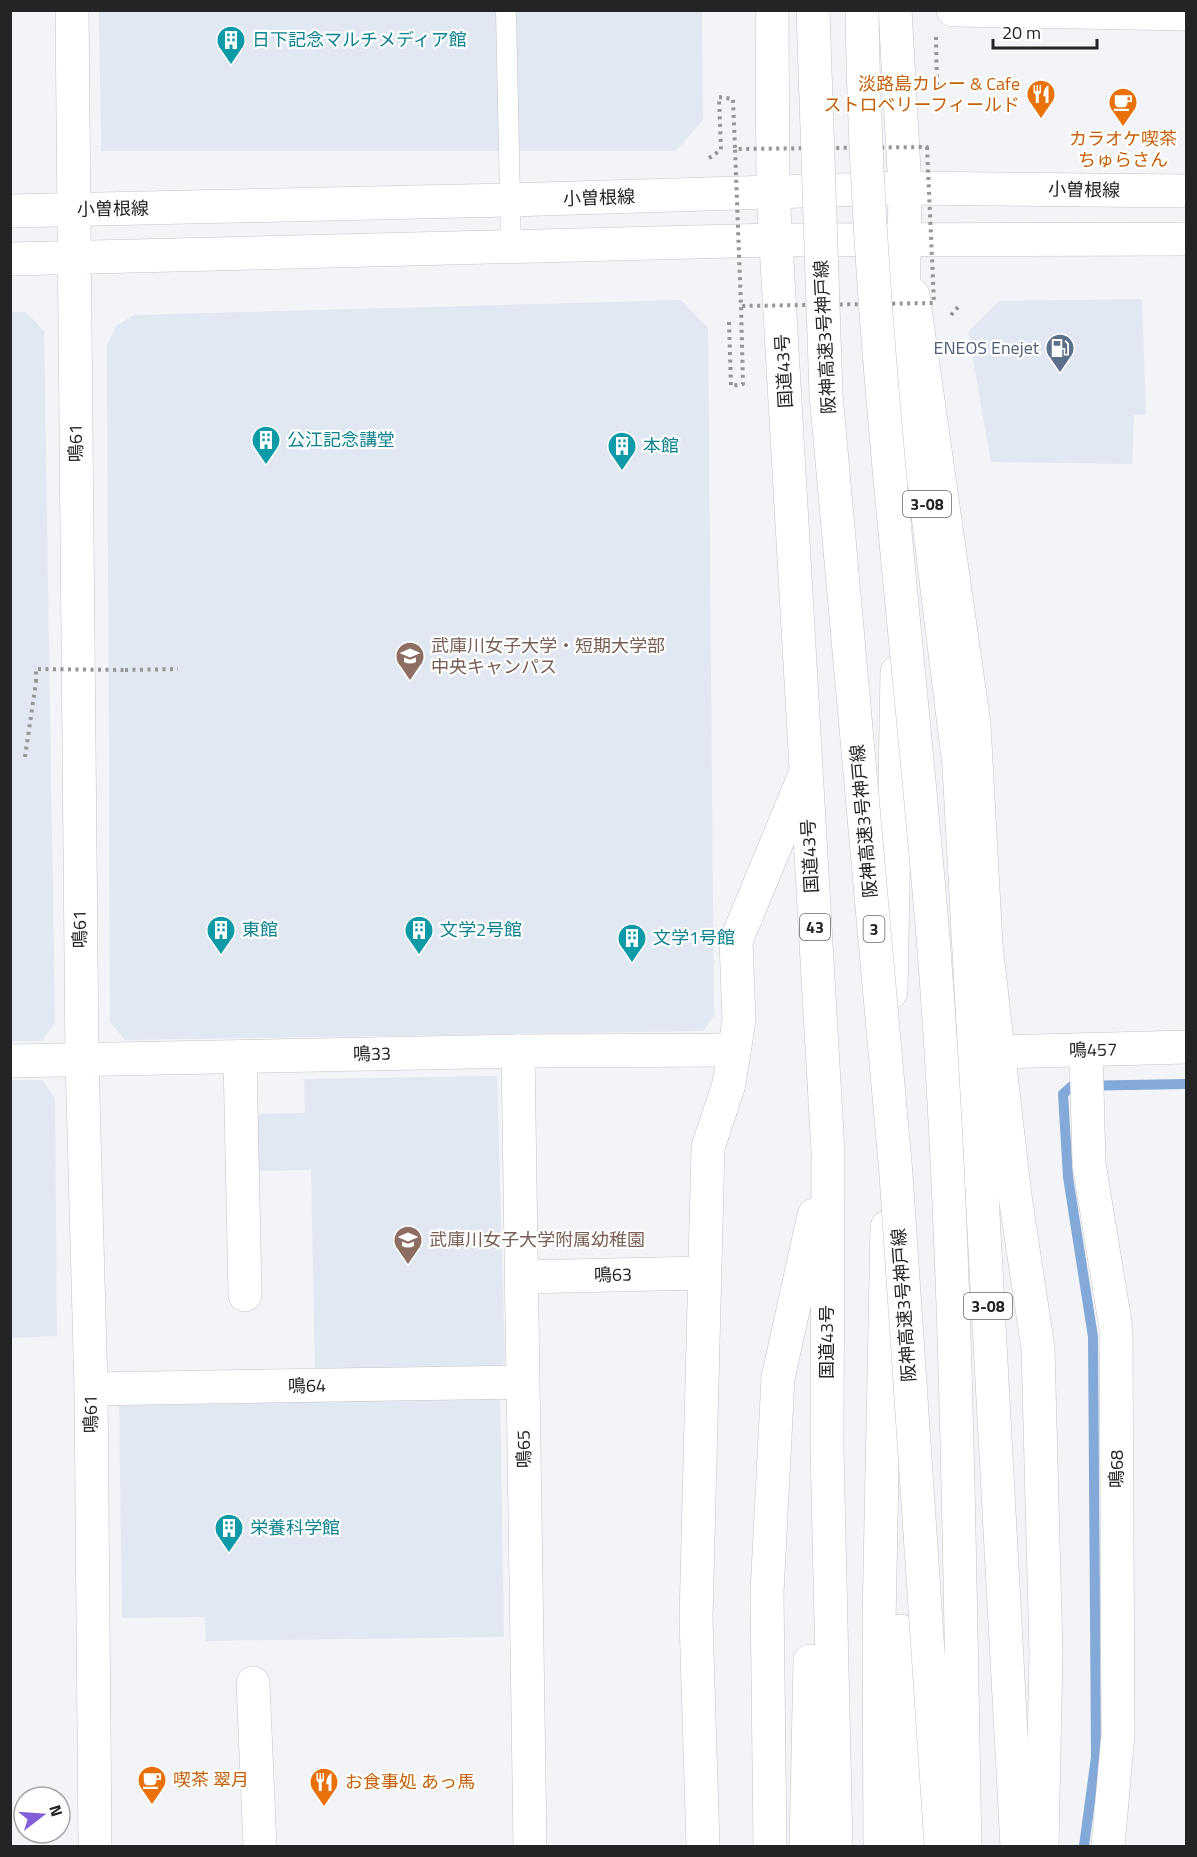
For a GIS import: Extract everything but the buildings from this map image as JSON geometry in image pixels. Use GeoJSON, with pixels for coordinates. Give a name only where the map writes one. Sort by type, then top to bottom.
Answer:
{"type":"FeatureCollection","features":[{"type":"Feature","properties":{"kind":"main road","name":"鳴61"},"geometry":{"type":"LineString","coordinates":[[72,10],[82,1059],[91,1389],[94,1846]]}},
{"type":"Feature","properties":{"kind":"main road","name":"国道43号"},"geometry":{"type":"LineString","coordinates":[[772,10],[773,192],[828,1152],[827,1446],[821,1845]]}},
{"type":"Feature","properties":{"kind":"main road","name":"阪神高速3号神戸線"},"geometry":{"type":"LineString","coordinates":[[813,10],[826,394],[896,1174],[940,1846]]}},
{"type":"Feature","properties":{"kind":"main road"},"geometry":{"type":"LineString","coordinates":[[862,10],[863,78],[880,363],[934,952],[953,1293],[965,1846]]}},
{"type":"Feature","properties":{"kind":"main road"},"geometry":{"type":"LineString","coordinates":[[880,1846],[879,1621],[905,240],[905,188],[895,10]]}},
{"type":"Feature","properties":{"kind":"main road"},"geometry":{"type":"LineString","coordinates":[[953,10],[1186,14]]}},
{"type":"Feature","properties":{"kind":"main road","name":"小曽根線"},"geometry":{"type":"LineString","coordinates":[[10,211],[509,200],[905,188],[1186,191]]}},
{"type":"Feature","properties":{"kind":"main road"},"geometry":{"type":"LineString","coordinates":[[10,260],[777,240],[1186,239]]}},
{"type":"Feature","properties":{"kind":"main road"},"geometry":{"type":"LineString","coordinates":[[905,240],[974,724],[986,945],[1015,1196],[1038,1348],[1046,1653],[1042,1846]]}},
{"type":"Feature","properties":{"kind":"main road","name":"3-08"},"geometry":{"type":"LineString","coordinates":[[905,240],[926,500],[959,766],[1017,1846]]}},
{"type":"Feature","properties":{"kind":"main road"},"geometry":{"type":"LineString","coordinates":[[703,1846],[696,1618],[708,1147],[729,1084],[739,1020],[736,941],[806,772]]}},
{"type":"Feature","properties":{"kind":"main road","name":"鳴457"},"geometry":{"type":"LineString","coordinates":[[999,1052],[1087,1072],[1186,1047]]}},
{"type":"Feature","properties":{"kind":"main road","name":"鳴33"},"geometry":{"type":"LineString","coordinates":[[10,1061],[518,1051],[734,1050]]}},
{"type":"Feature","properties":{"kind":"main road","name":"鳴65"},"geometry":{"type":"LineString","coordinates":[[518,1051],[530,1846]]}},
{"type":"Feature","properties":{"kind":"main road"},"geometry":{"type":"LineString","coordinates":[[240,1057],[245,1295]]}},
{"type":"Feature","properties":{"kind":"main road","name":"鳴68"},"geometry":{"type":"LineString","coordinates":[[1087,1072],[1089,1164],[1116,1328],[1118,1734],[1108,1846]]}},
{"type":"Feature","properties":{"kind":"main road"},"geometry":{"type":"LineString","coordinates":[[770,1846],[767,1593],[778,1378],[828,1152]]}},
{"type":"Feature","properties":{"kind":"main road","name":"鳴63"},"geometry":{"type":"LineString","coordinates":[[521,1277],[704,1273]]}},
{"type":"Feature","properties":{"kind":"main road"},"geometry":{"type":"LineString","coordinates":[[885,1315],[911,1846]]}},
{"type":"Feature","properties":{"kind":"main road","name":"鳴64"},"geometry":{"type":"LineString","coordinates":[[91,1389],[523,1382]]}},
{"type":"Feature","properties":{"kind":"main road"},"geometry":{"type":"LineString","coordinates":[[253,1683],[260,1846]]}},
{"type":"Feature","properties":{"kind":"lane"},"geometry":{"type":"LineString","coordinates":[[506,10],[511,248]]}},
{"type":"Feature","properties":{"kind":"path"},"geometry":{"type":"LineString","coordinates":[[706,161],[721,150],[719,97],[733,99],[743,384],[731,386],[729,322]]}},
{"type":"Feature","properties":{"kind":"path"},"geometry":{"type":"LineString","coordinates":[[927,147],[934,303]]}},
{"type":"Feature","properties":{"kind":"path"},"geometry":{"type":"LineString","coordinates":[[25,757],[36,669],[178,669]]}},
{"type":"Feature","properties":{"kind":"shaded area"},"geometry":{"type":"Polygon","coordinates":[[[99,11],[702,11],[703,120],[676,151],[101,151],[99,11]]]}},
{"type":"Feature","properties":{"kind":"shaded area","name":"ENEOS Enejet"},"geometry":{"type":"Polygon","coordinates":[[[1142,299],[1146,414],[1134,415],[1132,464],[991,462],[968,332],[999,301],[1142,299]]]}},
{"type":"Feature","properties":{"kind":"shaded area","name":"武庫川女子大学・短期大学部 中央キャンパス"},"geometry":{"type":"Polygon","coordinates":[[[681,300],[708,328],[714,1016],[703,1031],[125,1040],[110,1022],[107,345],[116,326],[134,315],[681,300]]]}},
{"type":"Feature","properties":{"kind":"shaded area"},"geometry":{"type":"Polygon","coordinates":[[[11,312],[26,312],[44,331],[55,1023],[42,1041],[10,1041],[11,312]]]}},
{"type":"Feature","properties":{"kind":"shaded area","name":"武庫川女子大学附属幼稚園"},"geometry":{"type":"Polygon","coordinates":[[[497,1076],[505,1362],[494,1372],[315,1372],[311,1170],[252,1171],[251,1114],[305,1113],[304,1079],[497,1076]]]}},
{"type":"Feature","properties":{"kind":"shaded area"},"geometry":{"type":"Polygon","coordinates":[[[10,1080],[42,1080],[55,1098],[57,1336],[11,1338],[10,1080]]]}},
{"type":"Feature","properties":{"kind":"shaded area"},"geometry":{"type":"Polygon","coordinates":[[[500,1395],[504,1637],[206,1641],[205,1617],[122,1618],[119,1400],[500,1395]]]}},
{"type":"Feature","properties":{"kind":"waterway"},"geometry":{"type":"LineString","coordinates":[[1084,1846],[1096,1757],[1093,1337],[1068,1177],[1063,1094],[1072,1086],[1186,1084]]}},
{"type":"Feature","properties":{"kind":"place","name":"日下記念マルチメディア館"},"geometry":{"type":"Point","coordinates":[231,66]}},
{"type":"Feature","properties":{"kind":"place","name":"淡路島カレー & Cafe ストロベリーフィールド"},"geometry":{"type":"Point","coordinates":[1041,120]}},
{"type":"Feature","properties":{"kind":"place","name":"カラオケ喫茶 ちゅらさん"},"geometry":{"type":"Point","coordinates":[1123,128]}},
{"type":"Feature","properties":{"kind":"place","name":"ENEOS Enejet"},"geometry":{"type":"Point","coordinates":[1060,374]}},
{"type":"Feature","properties":{"kind":"place","name":"公江記念講堂"},"geometry":{"type":"Point","coordinates":[266,466]}},
{"type":"Feature","properties":{"kind":"place","name":"本館"},"geometry":{"type":"Point","coordinates":[622,472]}},
{"type":"Feature","properties":{"kind":"place","name":"武庫川女子大学・短期大学部 中央キャンパス"},"geometry":{"type":"Point","coordinates":[410,682]}},
{"type":"Feature","properties":{"kind":"place","name":"東館"},"geometry":{"type":"Point","coordinates":[221,956]}},
{"type":"Feature","properties":{"kind":"place","name":"文学2号館"},"geometry":{"type":"Point","coordinates":[419,956]}},
{"type":"Feature","properties":{"kind":"place","name":"文学1号館"},"geometry":{"type":"Point","coordinates":[632,964]}},
{"type":"Feature","properties":{"kind":"place","name":"武庫川女子大学附属幼稚園"},"geometry":{"type":"Point","coordinates":[408,1266]}},
{"type":"Feature","properties":{"kind":"place","name":"栄養科学館"},"geometry":{"type":"Point","coordinates":[229,1554]}},
{"type":"Feature","properties":{"kind":"place","name":"喫茶 翠月"},"geometry":{"type":"Point","coordinates":[152,1806]}},
{"type":"Feature","properties":{"kind":"place","name":"お食事処 あっ馬"},"geometry":{"type":"Point","coordinates":[324,1808]}}]}
